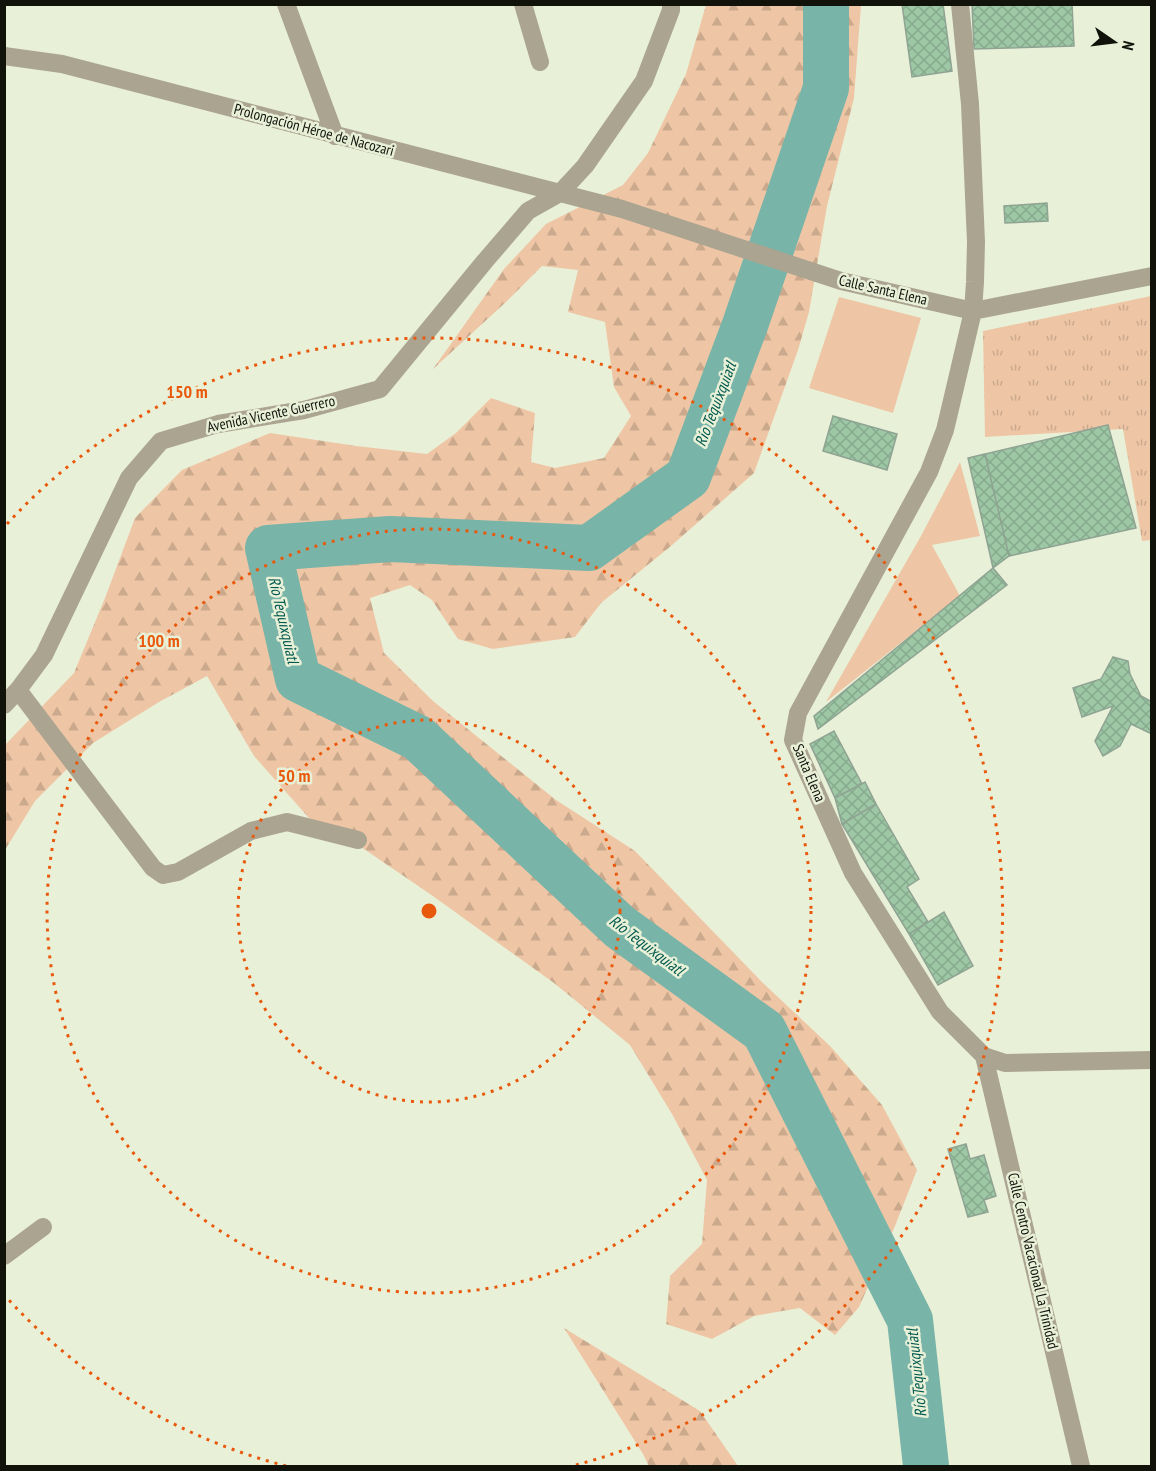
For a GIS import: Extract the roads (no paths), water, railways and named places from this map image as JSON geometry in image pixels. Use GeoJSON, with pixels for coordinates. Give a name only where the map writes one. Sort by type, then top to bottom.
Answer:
{"type":"FeatureCollection","features":[{"type":"Feature","properties":{"kind":"street"},"geometry":{"type":"LineString","coordinates":[[286,4],[335,136]]}},
{"type":"Feature","properties":{"kind":"street"},"geometry":{"type":"LineString","coordinates":[[523,4],[540,62]]}},
{"type":"Feature","properties":{"kind":"street","name":"Avenida Vicente Guerrero"},"geometry":{"type":"LineString","coordinates":[[4,705],[44,655],[129,478],[160,441],[218,424],[304,410],[380,389],[528,211],[560,193],[585,166],[644,81],[671,10],[671,4]]}},
{"type":"Feature","properties":{"kind":"street","name":"Santa Elena"},"geometry":{"type":"LineString","coordinates":[[960,4],[970,104],[976,230],[972,311],[947,420],[929,472],[798,713],[793,741],[853,873],[940,1012],[984,1056]]}},
{"type":"Feature","properties":{"kind":"street","name":"Prolongación Héroe de Nacozari"},"geometry":{"type":"LineString","coordinates":[[4,56],[62,64],[622,209]]}},
{"type":"Feature","properties":{"kind":"street","name":"Calle Santa Elena"},"geometry":{"type":"LineString","coordinates":[[622,209],[841,281],[972,311],[1152,276]]}},
{"type":"Feature","properties":{"kind":"street"},"geometry":{"type":"LineString","coordinates":[[18,690],[153,867],[164,874],[178,872],[251,831],[287,822],[358,840]]}},
{"type":"Feature","properties":{"kind":"street"},"geometry":{"type":"LineString","coordinates":[[984,1056],[1005,1062],[1152,1060]]}},
{"type":"Feature","properties":{"kind":"street","name":"Calle Centro Vacacional La Trinidad"},"geometry":{"type":"LineString","coordinates":[[984,1056],[1081,1467]]}},
{"type":"Feature","properties":{"kind":"street"},"geometry":{"type":"LineString","coordinates":[[4,1256],[44,1227]]}},
{"type":"Feature","properties":{"kind":"waterway","name":"Río Tequixquiatl"},"geometry":{"type":"LineString","coordinates":[[826,4],[826,88],[745,325],[688,477],[589,548],[390,539],[268,548],[298,679],[418,738],[620,927],[764,1031],[910,1320],[926,1466]]}}]}
